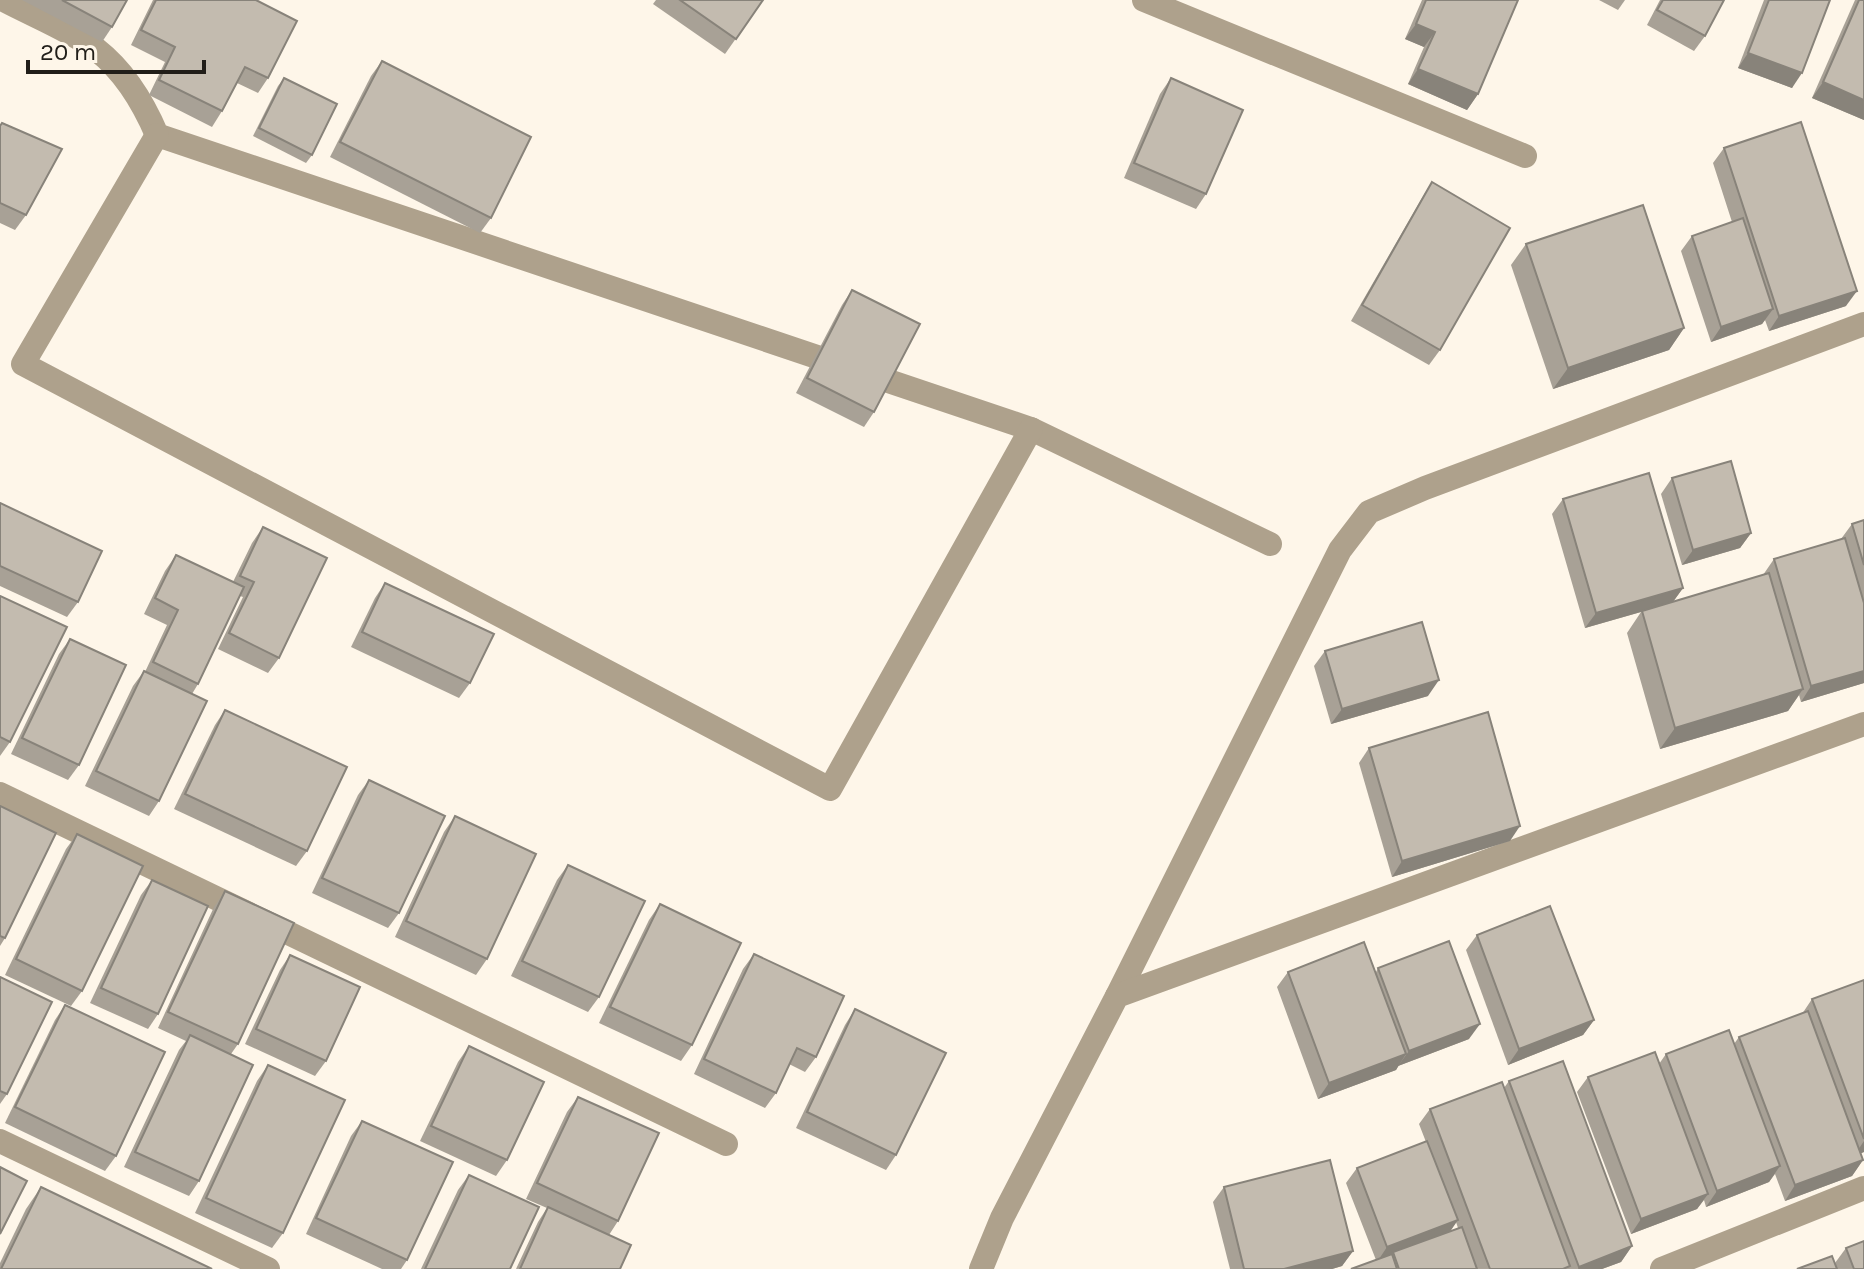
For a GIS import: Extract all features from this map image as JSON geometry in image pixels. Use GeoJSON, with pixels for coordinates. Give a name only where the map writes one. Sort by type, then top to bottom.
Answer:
{"type":"FeatureCollection","features":[{"type":"Feature","properties":{"kind":"street"},"geometry":{"type":"LineString","coordinates":[[4,0],[96,49],[144,103],[157,135],[1031,429],[1270,544]]}},
{"type":"Feature","properties":{"kind":"street"},"geometry":{"type":"LineString","coordinates":[[1144,0],[1525,156]]}},
{"type":"Feature","properties":{"kind":"street"},"geometry":{"type":"LineString","coordinates":[[157,135],[23,364],[830,789],[1031,429]]}},
{"type":"Feature","properties":{"kind":"street"},"geometry":{"type":"LineString","coordinates":[[981,1269],[1002,1218],[1340,550],[1369,512],[1425,488],[1864,324]]}},
{"type":"Feature","properties":{"kind":"street"},"geometry":{"type":"LineString","coordinates":[[1117,996],[1864,724]]}},
{"type":"Feature","properties":{"kind":"street"},"geometry":{"type":"LineString","coordinates":[[0,794],[726,1144]]}},
{"type":"Feature","properties":{"kind":"street"},"geometry":{"type":"LineString","coordinates":[[0,1141],[268,1269]]}},
{"type":"Feature","properties":{"kind":"street"},"geometry":{"type":"LineString","coordinates":[[1662,1269],[1864,1188]]}},
{"type":"Feature","properties":{"kind":"building"},"geometry":{"type":"Polygon","coordinates":[[[62,0],[127,0],[112,27],[62,0]]]}},
{"type":"Feature","properties":{"kind":"building"},"geometry":{"type":"Polygon","coordinates":[[[156,0],[256,0],[297,21],[268,78],[245,67],[222,111],[159,80],[175,47],[141,30],[156,0]]]}},
{"type":"Feature","properties":{"kind":"building"},"geometry":{"type":"Polygon","coordinates":[[[680,0],[763,0],[736,39],[680,0]]]}},
{"type":"Feature","properties":{"kind":"building"},"geometry":{"type":"Polygon","coordinates":[[[1426,0],[1518,0],[1478,94],[1418,69],[1435,32],[1416,24],[1426,0]]]}},
{"type":"Feature","properties":{"kind":"building"},"geometry":{"type":"Polygon","coordinates":[[[1663,0],[1724,0],[1705,36],[1657,10],[1663,0]]]}},
{"type":"Feature","properties":{"kind":"building"},"geometry":{"type":"Polygon","coordinates":[[[1769,0],[1830,0],[1802,73],[1748,53],[1769,0]]]}},
{"type":"Feature","properties":{"kind":"building"},"geometry":{"type":"Polygon","coordinates":[[[1859,0],[1864,0],[1864,100],[1823,82],[1859,0]]]}},
{"type":"Feature","properties":{"kind":"building"},"geometry":{"type":"Polygon","coordinates":[[[382,61],[531,137],[491,218],[340,142],[382,61]]]}},
{"type":"Feature","properties":{"kind":"building"},"geometry":{"type":"Polygon","coordinates":[[[284,78],[337,104],[312,155],[259,128],[284,78]]]}},
{"type":"Feature","properties":{"kind":"building"},"geometry":{"type":"Polygon","coordinates":[[[1171,78],[1243,110],[1206,194],[1134,163],[1171,78]]]}},
{"type":"Feature","properties":{"kind":"building"},"geometry":{"type":"Polygon","coordinates":[[[1801,122],[1857,291],[1779,316],[1724,148],[1801,122]]]}},
{"type":"Feature","properties":{"kind":"building"},"geometry":{"type":"Polygon","coordinates":[[[2,123],[62,149],[26,215],[0,203],[2,123]]]}},
{"type":"Feature","properties":{"kind":"building"},"geometry":{"type":"Polygon","coordinates":[[[1432,182],[1510,228],[1440,350],[1362,305],[1432,182]]]}},
{"type":"Feature","properties":{"kind":"building"},"geometry":{"type":"Polygon","coordinates":[[[1643,205],[1684,328],[1568,368],[1526,244],[1643,205]]]}},
{"type":"Feature","properties":{"kind":"building"},"geometry":{"type":"Polygon","coordinates":[[[1743,218],[1773,309],[1721,327],[1692,236],[1743,218]]]}},
{"type":"Feature","properties":{"kind":"building"},"geometry":{"type":"Polygon","coordinates":[[[852,290],[920,324],[874,412],[807,378],[852,290]]]}},
{"type":"Feature","properties":{"kind":"building"},"geometry":{"type":"Polygon","coordinates":[[[1731,461],[1751,533],[1693,550],[1672,478],[1731,461]]]}},
{"type":"Feature","properties":{"kind":"building"},"geometry":{"type":"Polygon","coordinates":[[[1649,473],[1683,588],[1596,613],[1563,499],[1649,473]]]}},
{"type":"Feature","properties":{"kind":"building"},"geometry":{"type":"Polygon","coordinates":[[[0,503],[102,551],[78,602],[0,566],[0,503]]]}},
{"type":"Feature","properties":{"kind":"building"},"geometry":{"type":"Polygon","coordinates":[[[1864,520],[1864,565],[1852,524],[1864,520]]]}},
{"type":"Feature","properties":{"kind":"building"},"geometry":{"type":"Polygon","coordinates":[[[263,527],[327,558],[279,658],[229,633],[254,582],[240,576],[263,527]]]}},
{"type":"Feature","properties":{"kind":"building"},"geometry":{"type":"Polygon","coordinates":[[[1845,538],[1864,603],[1864,671],[1811,686],[1774,559],[1845,538]]]}},
{"type":"Feature","properties":{"kind":"building"},"geometry":{"type":"Polygon","coordinates":[[[176,555],[244,587],[198,684],[153,662],[178,610],[155,598],[176,555]]]}},
{"type":"Feature","properties":{"kind":"building"},"geometry":{"type":"Polygon","coordinates":[[[1769,573],[1803,689],[1675,728],[1642,611],[1769,573]]]}},
{"type":"Feature","properties":{"kind":"building"},"geometry":{"type":"Polygon","coordinates":[[[385,583],[494,634],[470,683],[362,632],[385,583]]]}},
{"type":"Feature","properties":{"kind":"building"},"geometry":{"type":"Polygon","coordinates":[[[0,596],[67,627],[10,742],[0,737],[0,596]]]}},
{"type":"Feature","properties":{"kind":"building"},"geometry":{"type":"Polygon","coordinates":[[[1422,622],[1439,680],[1342,709],[1325,651],[1422,622]]]}},
{"type":"Feature","properties":{"kind":"building"},"geometry":{"type":"Polygon","coordinates":[[[70,639],[126,665],[79,765],[22,738],[70,639]]]}},
{"type":"Feature","properties":{"kind":"building"},"geometry":{"type":"Polygon","coordinates":[[[144,671],[207,701],[159,801],[96,771],[144,671]]]}},
{"type":"Feature","properties":{"kind":"building"},"geometry":{"type":"Polygon","coordinates":[[[225,710],[347,767],[307,851],[185,794],[225,710]]]}},
{"type":"Feature","properties":{"kind":"building"},"geometry":{"type":"Polygon","coordinates":[[[1488,712],[1520,826],[1402,861],[1369,748],[1488,712]]]}},
{"type":"Feature","properties":{"kind":"building"},"geometry":{"type":"Polygon","coordinates":[[[369,780],[445,816],[399,913],[322,878],[369,780]]]}},
{"type":"Feature","properties":{"kind":"building"},"geometry":{"type":"Polygon","coordinates":[[[0,806],[56,833],[5,938],[0,936],[0,806]]]}},
{"type":"Feature","properties":{"kind":"building"},"geometry":{"type":"Polygon","coordinates":[[[455,816],[536,854],[487,959],[406,921],[455,816]]]}},
{"type":"Feature","properties":{"kind":"building"},"geometry":{"type":"Polygon","coordinates":[[[77,834],[143,866],[82,991],[16,959],[77,834]]]}},
{"type":"Feature","properties":{"kind":"building"},"geometry":{"type":"Polygon","coordinates":[[[568,865],[645,901],[599,997],[522,961],[568,865]]]}},
{"type":"Feature","properties":{"kind":"building"},"geometry":{"type":"Polygon","coordinates":[[[152,880],[208,906],[158,1014],[101,988],[152,880]]]}},
{"type":"Feature","properties":{"kind":"building"},"geometry":{"type":"Polygon","coordinates":[[[225,891],[294,923],[238,1044],[168,1012],[225,891]]]}},
{"type":"Feature","properties":{"kind":"building"},"geometry":{"type":"Polygon","coordinates":[[[660,904],[741,943],[692,1045],[610,1007],[660,904]]]}},
{"type":"Feature","properties":{"kind":"building"},"geometry":{"type":"Polygon","coordinates":[[[1550,906],[1594,1020],[1519,1049],[1477,935],[1550,906]]]}},
{"type":"Feature","properties":{"kind":"building"},"geometry":{"type":"Polygon","coordinates":[[[1449,941],[1480,1024],[1409,1051],[1378,968],[1449,941]]]}},
{"type":"Feature","properties":{"kind":"building"},"geometry":{"type":"Polygon","coordinates":[[[1364,942],[1406,1054],[1329,1083],[1288,972],[1364,942]]]}},
{"type":"Feature","properties":{"kind":"building"},"geometry":{"type":"Polygon","coordinates":[[[754,954],[844,996],[816,1057],[797,1048],[776,1093],[704,1059],[754,954]]]}},
{"type":"Feature","properties":{"kind":"building"},"geometry":{"type":"Polygon","coordinates":[[[290,955],[360,987],[326,1061],[256,1029],[290,955]]]}},
{"type":"Feature","properties":{"kind":"building"},"geometry":{"type":"Polygon","coordinates":[[[0,977],[52,1002],[7,1094],[0,1091],[0,977]]]}},
{"type":"Feature","properties":{"kind":"building"},"geometry":{"type":"Polygon","coordinates":[[[1864,980],[1864,1139],[1812,999],[1864,980]]]}},
{"type":"Feature","properties":{"kind":"building"},"geometry":{"type":"Polygon","coordinates":[[[65,1005],[165,1052],[116,1156],[15,1107],[65,1005]]]}},
{"type":"Feature","properties":{"kind":"building"},"geometry":{"type":"Polygon","coordinates":[[[855,1009],[946,1053],[896,1155],[807,1112],[855,1009]]]}},
{"type":"Feature","properties":{"kind":"building"},"geometry":{"type":"Polygon","coordinates":[[[1808,1011],[1863,1160],[1795,1185],[1739,1037],[1808,1011]]]}},
{"type":"Feature","properties":{"kind":"building"},"geometry":{"type":"Polygon","coordinates":[[[1729,1030],[1780,1166],[1717,1191],[1666,1054],[1729,1030]]]}},
{"type":"Feature","properties":{"kind":"building"},"geometry":{"type":"Polygon","coordinates":[[[190,1035],[253,1065],[199,1181],[135,1152],[190,1035]]]}},
{"type":"Feature","properties":{"kind":"building"},"geometry":{"type":"Polygon","coordinates":[[[469,1046],[544,1082],[507,1160],[431,1126],[469,1046]]]}},
{"type":"Feature","properties":{"kind":"building"},"geometry":{"type":"Polygon","coordinates":[[[1655,1052],[1708,1194],[1641,1219],[1588,1077],[1655,1052]]]}},
{"type":"Feature","properties":{"kind":"building"},"geometry":{"type":"Polygon","coordinates":[[[1563,1061],[1632,1246],[1579,1267],[1509,1081],[1563,1061]]]}},
{"type":"Feature","properties":{"kind":"building"},"geometry":{"type":"Polygon","coordinates":[[[268,1065],[345,1100],[283,1233],[206,1198],[268,1065]]]}},
{"type":"Feature","properties":{"kind":"building"},"geometry":{"type":"Polygon","coordinates":[[[1502,1082],[1570,1266],[1563,1269],[1490,1269],[1430,1109],[1502,1082]]]}},
{"type":"Feature","properties":{"kind":"building"},"geometry":{"type":"Polygon","coordinates":[[[578,1097],[659,1133],[618,1221],[537,1183],[578,1097]]]}},
{"type":"Feature","properties":{"kind":"building"},"geometry":{"type":"Polygon","coordinates":[[[362,1121],[453,1162],[407,1260],[316,1218],[362,1121]]]}},
{"type":"Feature","properties":{"kind":"building"},"geometry":{"type":"Polygon","coordinates":[[[1427,1141],[1458,1220],[1387,1247],[1357,1168],[1427,1141]]]}},
{"type":"Feature","properties":{"kind":"building"},"geometry":{"type":"Polygon","coordinates":[[[1330,1160],[1353,1251],[1284,1269],[1244,1269],[1224,1187],[1330,1160]]]}},
{"type":"Feature","properties":{"kind":"building"},"geometry":{"type":"Polygon","coordinates":[[[0,1167],[27,1181],[0,1234],[0,1167]]]}},
{"type":"Feature","properties":{"kind":"building"},"geometry":{"type":"Polygon","coordinates":[[[469,1175],[539,1207],[510,1269],[425,1269],[469,1175]]]}},
{"type":"Feature","properties":{"kind":"building"},"geometry":{"type":"Polygon","coordinates":[[[41,1187],[212,1269],[1,1269],[41,1187]]]}},
{"type":"Feature","properties":{"kind":"building"},"geometry":{"type":"Polygon","coordinates":[[[548,1207],[631,1245],[620,1269],[520,1269],[548,1207]]]}},
{"type":"Feature","properties":{"kind":"building"},"geometry":{"type":"Polygon","coordinates":[[[1462,1227],[1477,1269],[1399,1269],[1393,1252],[1462,1227]]]}},
{"type":"Feature","properties":{"kind":"building"},"geometry":{"type":"Polygon","coordinates":[[[1864,1241],[1864,1269],[1854,1269],[1846,1248],[1864,1241]]]}},
{"type":"Feature","properties":{"kind":"building"},"geometry":{"type":"Polygon","coordinates":[[[1392,1254],[1397,1269],[1351,1269],[1392,1254]]]}},
{"type":"Feature","properties":{"kind":"building"},"geometry":{"type":"Polygon","coordinates":[[[1832,1256],[1837,1269],[1797,1269],[1832,1256]]]}}]}
